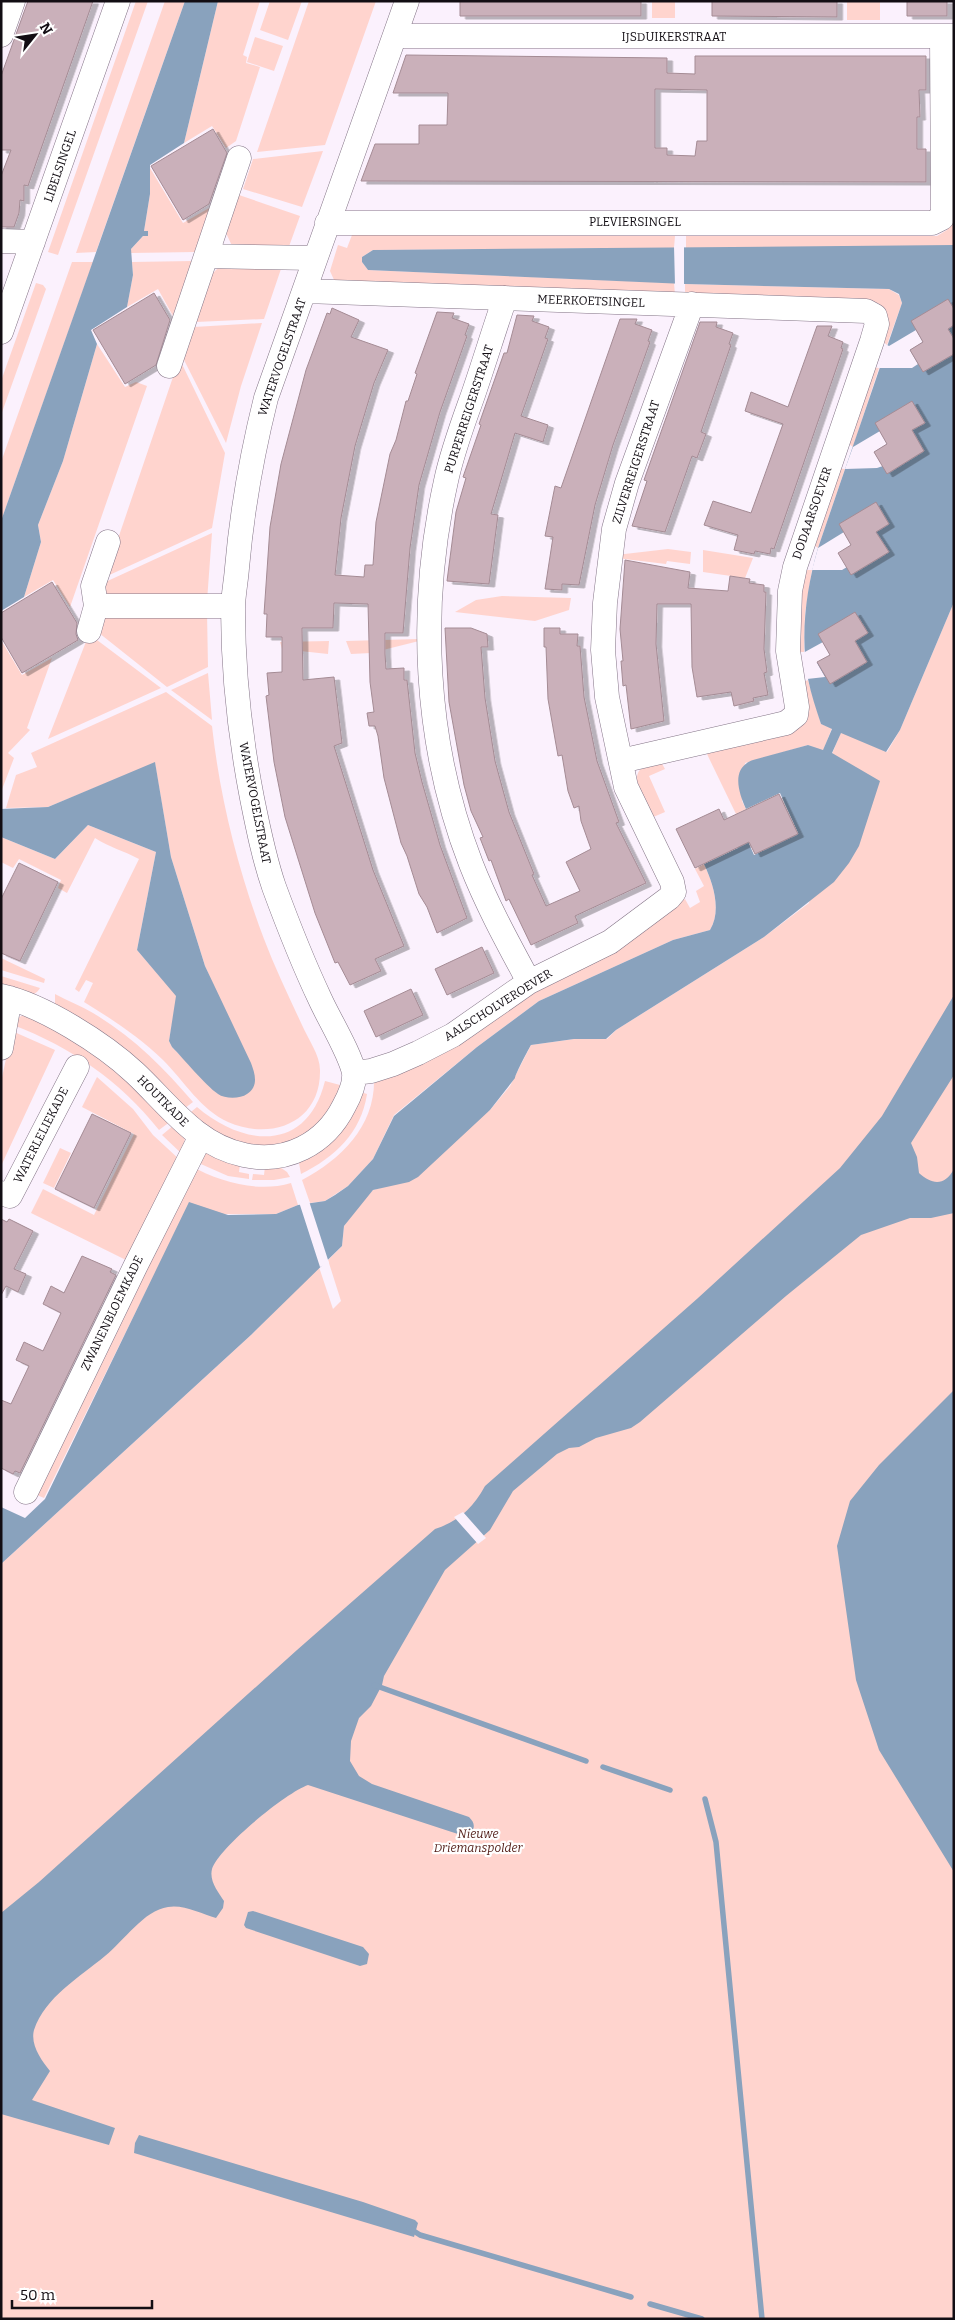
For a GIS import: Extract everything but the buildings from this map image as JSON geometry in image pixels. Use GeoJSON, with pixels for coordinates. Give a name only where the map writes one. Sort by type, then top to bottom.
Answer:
{"type":"FeatureCollection","features":[{"type":"Feature","properties":{"kind":"street"},"geometry":{"type":"LineString","coordinates":[[1,35],[13,1]]}},
{"type":"Feature","properties":{"kind":"street","name":"LIBELSINGEL"},"geometry":{"type":"LineString","coordinates":[[1,332],[11,274],[33,242],[118,1]]}},
{"type":"Feature","properties":{"kind":"street","name":"WATERVOGELSTRAAT"},"geometry":{"type":"LineString","coordinates":[[354,1073],[299,953],[273,884],[262,848],[241,729],[233,606],[240,531],[252,454],[266,398],[407,1]]}},
{"type":"Feature","properties":{"kind":"street","name":"IJSDUIKERSTRAAT"},"geometry":{"type":"LineString","coordinates":[[395,36],[948,37]]}},
{"type":"Feature","properties":{"kind":"street"},"geometry":{"type":"LineString","coordinates":[[946,205],[948,37]]}},
{"type":"Feature","properties":{"kind":"street"},"geometry":{"type":"LineString","coordinates":[[169,366],[239,158]]}},
{"type":"Feature","properties":{"kind":"street","name":"PLEVIERSINGEL"},"geometry":{"type":"LineString","coordinates":[[327,223],[932,223],[946,205]]}},
{"type":"Feature","properties":{"kind":"street"},"geometry":{"type":"LineString","coordinates":[[1,241],[33,242]]}},
{"type":"Feature","properties":{"kind":"street"},"geometry":{"type":"LineString","coordinates":[[206,256],[315,258]]}},
{"type":"Feature","properties":{"kind":"street","name":"MEERKOETSINGEL"},"geometry":{"type":"LineString","coordinates":[[304,291],[866,311],[875,316]]}},
{"type":"Feature","properties":{"kind":"street","name":"PURPERREIGERSTRAAT"},"geometry":{"type":"LineString","coordinates":[[505,298],[458,435],[446,480],[432,558],[428,640],[433,701],[454,807],[471,862],[490,907],[529,982]]}},
{"type":"Feature","properties":{"kind":"street","name":"ZILVERREIGERSTRAAT"},"geometry":{"type":"LineString","coordinates":[[672,882],[626,787],[607,697],[603,650],[610,553],[614,529],[627,483],[692,304]]}},
{"type":"Feature","properties":{"kind":"street","name":"DODAARSOEVER"},"geometry":{"type":"LineString","coordinates":[[621,760],[786,723],[796,715],[797,707],[788,651],[788,622],[795,566],[877,324],[875,316]]}},
{"type":"Feature","properties":{"kind":"street"},"geometry":{"type":"LineString","coordinates":[[89,631],[96,606],[93,586],[108,542]]}},
{"type":"Feature","properties":{"kind":"street"},"geometry":{"type":"LineString","coordinates":[[96,606],[233,606]]}},
{"type":"Feature","properties":{"kind":"street","name":"AALSCHOLVEROEVER"},"geometry":{"type":"LineString","coordinates":[[354,1073],[370,1071],[418,1053],[489,1012],[529,982],[610,942],[669,898],[674,892],[672,882]]}},
{"type":"Feature","properties":{"kind":"street"},"geometry":{"type":"LineString","coordinates":[[1,1048],[6,997]]}},
{"type":"Feature","properties":{"kind":"street","name":"HOUTKADE"},"geometry":{"type":"LineString","coordinates":[[6,997],[54,1017],[100,1044],[135,1073],[178,1118],[212,1143],[240,1154],[271,1158],[288,1155],[319,1138],[334,1123],[347,1100],[354,1073]]}},
{"type":"Feature","properties":{"kind":"street","name":"WATERLELIEKADE"},"geometry":{"type":"LineString","coordinates":[[1,1193],[10,1196],[77,1067]]}},
{"type":"Feature","properties":{"kind":"street","name":"ZWANENBLOEMKADE"},"geometry":{"type":"LineString","coordinates":[[26,1492],[135,1266],[201,1136]]}},
{"type":"Feature","properties":{"kind":"green space"},"geometry":{"type":"Polygon","coordinates":[[[136,1],[148,1],[58,255],[48,252],[136,1]]]}},
{"type":"Feature","properties":{"kind":"green space"},"geometry":{"type":"Polygon","coordinates":[[[165,1],[185,1],[96,252],[76,253],[165,1]]]}},
{"type":"Feature","properties":{"kind":"green space"},"geometry":{"type":"Polygon","coordinates":[[[218,1],[260,1],[243,55],[247,57],[246,63],[260,67],[236,141],[226,148],[212,126],[184,143],[218,1]]]}},
{"type":"Feature","properties":{"kind":"green space"},"geometry":{"type":"Polygon","coordinates":[[[270,1],[302,1],[288,40],[260,30],[270,1]]]}},
{"type":"Feature","properties":{"kind":"green space"},"geometry":{"type":"Polygon","coordinates":[[[309,1],[376,1],[325,145],[257,152],[309,1]]]}},
{"type":"Feature","properties":{"kind":"green space"},"geometry":{"type":"Polygon","coordinates":[[[652,1],[675,1],[675,18],[652,18],[652,1]]]}},
{"type":"Feature","properties":{"kind":"green space"},"geometry":{"type":"Polygon","coordinates":[[[847,1],[880,1],[880,20],[847,20],[847,1]]]}},
{"type":"Feature","properties":{"kind":"green space"},"geometry":{"type":"Polygon","coordinates":[[[255,37],[283,46],[274,71],[247,62],[255,37]]]}},
{"type":"Feature","properties":{"kind":"green space"},"geometry":{"type":"Polygon","coordinates":[[[323,151],[302,207],[243,189],[253,159],[323,151]]]}},
{"type":"Feature","properties":{"kind":"green space"},"geometry":{"type":"Polygon","coordinates":[[[150,168],[183,223],[211,207],[195,252],[131,253],[131,249],[143,236],[148,235],[148,231],[144,231],[150,194],[150,168]]]}},
{"type":"Feature","properties":{"kind":"green space"},"geometry":{"type":"Polygon","coordinates":[[[239,195],[300,216],[287,252],[233,248],[226,233],[239,195]]]}},
{"type":"Feature","properties":{"kind":"green space"},"geometry":{"type":"Polygon","coordinates":[[[954,217],[954,246],[686,249],[686,236],[937,236],[947,230],[954,217]]]}},
{"type":"Feature","properties":{"kind":"green space"},"geometry":{"type":"Polygon","coordinates":[[[352,235],[675,236],[674,248],[373,250],[362,257],[362,262],[368,270],[674,283],[675,295],[335,282],[330,271],[338,245],[347,248],[352,235]]]}},
{"type":"Feature","properties":{"kind":"green space"},"geometry":{"type":"Polygon","coordinates":[[[192,261],[173,316],[158,289],[127,307],[133,275],[132,262],[192,261]]]}},
{"type":"Feature","properties":{"kind":"green space"},"geometry":{"type":"Polygon","coordinates":[[[72,262],[93,262],[1,521],[1,462],[72,262]]]}},
{"type":"Feature","properties":{"kind":"green space"},"geometry":{"type":"Polygon","coordinates":[[[283,263],[264,319],[196,322],[211,275],[220,266],[283,263]]]}},
{"type":"Feature","properties":{"kind":"green space"},"geometry":{"type":"Polygon","coordinates":[[[36,283],[43,285],[46,289],[1,415],[1,381],[36,283]]]}},
{"type":"Feature","properties":{"kind":"green space"},"geometry":{"type":"Polygon","coordinates":[[[685,284],[889,289],[899,295],[902,303],[887,345],[880,339],[886,312],[878,303],[685,297],[685,284]]]}},
{"type":"Feature","properties":{"kind":"green space"},"geometry":{"type":"Polygon","coordinates":[[[262,323],[241,386],[226,443],[183,358],[194,327],[262,323]]]}},
{"type":"Feature","properties":{"kind":"green space"},"geometry":{"type":"Polygon","coordinates":[[[97,344],[125,387],[136,382],[147,386],[70,607],[53,580],[24,597],[41,542],[38,525],[63,461],[97,344]]]}},
{"type":"Feature","properties":{"kind":"green space"},"geometry":{"type":"Polygon","coordinates":[[[181,362],[225,453],[212,528],[105,577],[173,377],[181,362]]]}},
{"type":"Feature","properties":{"kind":"green space"},"geometry":{"type":"Polygon","coordinates":[[[872,367],[879,368],[853,447],[844,440],[872,367]]]}},
{"type":"Feature","properties":{"kind":"green space"},"geometry":{"type":"Polygon","coordinates":[[[835,468],[845,469],[818,548],[809,542],[835,468]]]}},
{"type":"Feature","properties":{"kind":"green space"},"geometry":{"type":"Polygon","coordinates":[[[212,533],[207,601],[109,597],[101,584],[212,533]]]}},
{"type":"Feature","properties":{"kind":"green space"},"geometry":{"type":"Polygon","coordinates":[[[668,549],[691,552],[690,564],[667,561],[666,564],[616,558],[616,555],[668,549]]]}},
{"type":"Feature","properties":{"kind":"green space"},"geometry":{"type":"Polygon","coordinates":[[[703,550],[753,558],[745,578],[703,572],[703,550]]]}},
{"type":"Feature","properties":{"kind":"green space"},"geometry":{"type":"Polygon","coordinates":[[[801,570],[812,570],[805,614],[804,652],[796,652],[801,570]]]}},
{"type":"Feature","properties":{"kind":"green space"},"geometry":{"type":"Polygon","coordinates":[[[502,596],[571,598],[569,610],[535,621],[455,612],[476,600],[502,596]]]}},
{"type":"Feature","properties":{"kind":"green space","name":"Nieuwe Driemanspolder"},"geometry":{"type":"Polygon","coordinates":[[[954,602],[954,2319],[1,2319],[1,1564],[251,1335],[319,1267],[333,1309],[341,1301],[328,1260],[342,1246],[344,1226],[365,1198],[373,1190],[391,1185],[490,1110],[510,1086],[531,1045],[574,1039],[607,1039],[616,1030],[764,937],[809,903],[832,754],[841,732],[887,752],[900,730],[954,602]]]}},
{"type":"Feature","properties":{"kind":"green space"},"geometry":{"type":"Polygon","coordinates":[[[99,612],[207,612],[208,667],[167,687],[94,629],[99,612]]]}},
{"type":"Feature","properties":{"kind":"green space"},"geometry":{"type":"Polygon","coordinates":[[[89,634],[161,688],[48,739],[89,634]]]}},
{"type":"Feature","properties":{"kind":"green space"},"geometry":{"type":"Polygon","coordinates":[[[419,639],[419,641],[371,653],[351,654],[346,641],[419,639]]]}},
{"type":"Feature","properties":{"kind":"green space"},"geometry":{"type":"Polygon","coordinates":[[[1,640],[22,675],[52,658],[27,728],[30,730],[8,753],[14,758],[1,792],[1,640]]]}},
{"type":"Feature","properties":{"kind":"green space"},"geometry":{"type":"Polygon","coordinates":[[[329,641],[328,654],[282,649],[280,642],[329,641]]]}},
{"type":"Feature","properties":{"kind":"green space"},"geometry":{"type":"Polygon","coordinates":[[[208,673],[212,720],[171,690],[208,673]]]}},
{"type":"Feature","properties":{"kind":"green space"},"geometry":{"type":"Polygon","coordinates":[[[808,680],[821,724],[832,728],[823,751],[808,745],[745,763],[742,801],[746,809],[736,814],[706,752],[787,732],[800,684],[808,680]]]}},
{"type":"Feature","properties":{"kind":"green space"},"geometry":{"type":"Polygon","coordinates":[[[166,692],[212,726],[225,807],[246,887],[273,961],[318,1059],[320,1070],[318,1088],[312,1103],[303,1115],[291,1123],[276,1128],[244,1127],[218,1117],[201,1103],[171,1068],[154,1052],[125,1029],[84,1002],[93,983],[86,980],[79,992],[75,989],[139,859],[95,838],[67,893],[58,888],[61,880],[19,859],[13,868],[1,862],[1,837],[55,859],[88,825],[156,852],[137,950],[177,996],[169,1041],[172,1047],[218,1094],[224,1009],[205,966],[171,857],[155,763],[48,807],[6,808],[16,775],[37,767],[31,753],[166,692]]]}},
{"type":"Feature","properties":{"kind":"green space"},"geometry":{"type":"Polygon","coordinates":[[[661,762],[665,769],[649,776],[665,812],[651,818],[637,781],[637,776],[638,772],[644,767],[661,762]]]}},
{"type":"Feature","properties":{"kind":"green space"},"geometry":{"type":"Polygon","coordinates":[[[704,864],[713,888],[716,905],[714,922],[710,930],[673,940],[539,1001],[477,1047],[394,1115],[373,1159],[348,1186],[325,1201],[310,1203],[302,1180],[330,1162],[354,1139],[363,1125],[369,1110],[373,1094],[374,1077],[685,899],[690,908],[700,902],[696,891],[704,886],[695,869],[704,864]]]}},
{"type":"Feature","properties":{"kind":"green space"},"geometry":{"type":"Polygon","coordinates":[[[1,958],[45,979],[44,983],[1,970],[1,958]]]}},
{"type":"Feature","properties":{"kind":"green space"},"geometry":{"type":"Polygon","coordinates":[[[1,976],[40,988],[37,992],[28,996],[1,991],[1,976]]]}},
{"type":"Feature","properties":{"kind":"green space"},"geometry":{"type":"Polygon","coordinates":[[[55,994],[93,1013],[134,1042],[171,1077],[193,1102],[181,1111],[55,1007],[55,994]]]}},
{"type":"Feature","properties":{"kind":"green space"},"geometry":{"type":"Polygon","coordinates":[[[27,1014],[95,1050],[171,1121],[159,1130],[128,1096],[93,1067],[55,1044],[13,1025],[19,1017],[27,1014]]]}},
{"type":"Feature","properties":{"kind":"green space"},"geometry":{"type":"Polygon","coordinates":[[[12,1031],[55,1050],[1,1166],[1,1082],[12,1031]]]}},
{"type":"Feature","properties":{"kind":"green space"},"geometry":{"type":"Polygon","coordinates":[[[97,1077],[133,1109],[153,1135],[180,1160],[130,1262],[31,1213],[43,1189],[94,1215],[134,1134],[82,1107],[97,1077]]]}},
{"type":"Feature","properties":{"kind":"green space"},"geometry":{"type":"Polygon","coordinates":[[[325,1081],[340,1085],[332,1111],[304,1139],[252,1151],[186,1116],[197,1107],[215,1120],[234,1130],[253,1135],[272,1136],[289,1131],[304,1121],[316,1104],[325,1081]]]}},
{"type":"Feature","properties":{"kind":"green space"},"geometry":{"type":"Polygon","coordinates":[[[354,1090],[367,1094],[359,1121],[335,1152],[301,1174],[299,1163],[301,1157],[354,1090]]]}},
{"type":"Feature","properties":{"kind":"green space"},"geometry":{"type":"Polygon","coordinates":[[[174,1125],[185,1137],[183,1155],[162,1135],[174,1125]]]}},
{"type":"Feature","properties":{"kind":"green space"},"geometry":{"type":"Polygon","coordinates":[[[60,1148],[71,1153],[54,1188],[43,1183],[60,1148]]]}},
{"type":"Feature","properties":{"kind":"green space"},"geometry":{"type":"Polygon","coordinates":[[[208,1152],[240,1163],[239,1172],[249,1174],[249,1179],[228,1176],[194,1161],[208,1152]]]}},
{"type":"Feature","properties":{"kind":"green space"},"geometry":{"type":"Polygon","coordinates":[[[277,1165],[287,1172],[290,1177],[274,1180],[252,1180],[253,1174],[264,1175],[265,1166],[277,1165]]]}},
{"type":"Feature","properties":{"kind":"green space"},"geometry":{"type":"Polygon","coordinates":[[[191,1166],[214,1177],[240,1184],[266,1187],[291,1183],[298,1205],[276,1214],[224,1214],[155,1273],[44,1498],[32,1493],[191,1166]]]}},
{"type":"Feature","properties":{"kind":"water"},"geometry":{"type":"Polygon","coordinates":[[[185,1],[218,1],[184,143],[150,165],[150,194],[144,231],[148,231],[148,236],[143,236],[131,249],[133,275],[127,307],[91,330],[97,344],[63,461],[38,525],[41,542],[24,597],[1,611],[1,521],[185,1]]]}},
{"type":"Feature","properties":{"kind":"water"},"geometry":{"type":"Polygon","coordinates":[[[954,245],[954,602],[900,730],[886,752],[841,733],[832,753],[880,781],[859,846],[849,863],[834,882],[764,937],[616,1030],[606,1039],[574,1039],[531,1045],[515,1078],[490,1110],[418,1177],[409,1182],[373,1190],[344,1226],[342,1246],[251,1335],[1,1564],[1,1507],[25,1518],[45,1499],[189,1202],[228,1215],[276,1214],[298,1205],[325,1201],[348,1186],[373,1159],[394,1116],[477,1047],[539,1001],[673,940],[710,930],[714,922],[716,905],[713,888],[704,864],[738,848],[736,842],[746,837],[754,855],[798,833],[780,793],[746,809],[738,781],[742,768],[753,760],[808,745],[823,750],[832,729],[821,724],[808,679],[804,646],[807,596],[818,548],[902,303],[899,294],[889,289],[685,284],[368,270],[362,262],[362,257],[373,250],[954,245]]]}},
{"type":"Feature","properties":{"kind":"water"},"geometry":{"type":"Polygon","coordinates":[[[155,762],[171,857],[205,966],[254,1071],[255,1084],[251,1091],[237,1098],[228,1098],[218,1094],[172,1047],[169,1041],[176,996],[137,950],[156,852],[88,825],[55,859],[1,837],[1,809],[48,807],[155,762]]]}},
{"type":"Feature","properties":{"kind":"water"},"geometry":{"type":"Polygon","coordinates":[[[954,995],[954,1075],[911,1143],[917,1157],[919,1173],[924,1177],[933,1181],[942,1181],[954,1169],[954,1213],[931,1218],[910,1218],[861,1235],[786,1296],[640,1422],[631,1428],[596,1438],[579,1447],[569,1448],[557,1454],[513,1491],[490,1530],[445,1570],[384,1676],[382,1685],[371,1706],[359,1718],[351,1741],[350,1761],[359,1776],[372,1784],[469,1817],[474,1825],[471,1834],[464,1836],[308,1785],[298,1790],[254,1822],[239,1835],[217,1860],[211,1873],[215,1886],[224,1901],[223,1908],[216,1918],[174,1906],[159,1909],[142,1920],[112,1950],[64,1988],[46,2007],[39,2018],[33,2036],[35,2047],[50,2071],[32,2100],[115,2128],[109,2145],[1,2114],[1,1913],[39,1882],[297,1650],[435,1529],[444,1526],[464,1513],[476,1501],[485,1486],[698,1298],[840,1168],[882,1116],[954,995]]]}},
{"type":"Feature","properties":{"kind":"water"},"geometry":{"type":"Polygon","coordinates":[[[954,1390],[954,1872],[879,1750],[856,1680],[837,1546],[850,1501],[879,1465],[954,1390]]]}},
{"type":"Feature","properties":{"kind":"water"},"geometry":{"type":"Polygon","coordinates":[[[253,1911],[363,1947],[369,1954],[367,1964],[360,1966],[246,1928],[244,1925],[248,1912],[253,1911]]]}},
{"type":"Feature","properties":{"kind":"water"},"geometry":{"type":"Polygon","coordinates":[[[139,2135],[363,2202],[415,2220],[418,2223],[414,2237],[134,2153],[135,2143],[139,2135]]]}},
{"type":"Feature","properties":{"kind":"pier"},"geometry":{"type":"Polygon","coordinates":[[[674,246],[684,246],[684,286],[675,285],[674,246]]]}},
{"type":"Feature","properties":{"kind":"pier"},"geometry":{"type":"Polygon","coordinates":[[[916,330],[923,342],[910,350],[918,364],[912,368],[879,368],[887,345],[889,346],[916,330]]]}},
{"type":"Feature","properties":{"kind":"pier"},"geometry":{"type":"Polygon","coordinates":[[[880,431],[887,444],[874,452],[883,466],[877,468],[845,469],[853,447],[880,431]]]}},
{"type":"Feature","properties":{"kind":"pier"},"geometry":{"type":"Polygon","coordinates":[[[844,532],[851,545],[847,567],[842,570],[812,570],[818,548],[844,532]]]}},
{"type":"Feature","properties":{"kind":"pier"},"geometry":{"type":"Polygon","coordinates":[[[823,642],[830,655],[817,663],[825,677],[807,679],[803,653],[823,642]]]}},
{"type":"Feature","properties":{"kind":"pier"},"geometry":{"type":"Polygon","coordinates":[[[309,1201],[329,1263],[320,1267],[299,1202],[309,1201]]]}},
{"type":"Feature","properties":{"kind":"pier"},"geometry":{"type":"Polygon","coordinates":[[[463,1512],[486,1538],[478,1544],[454,1517],[463,1512]]]}},
{"type":"Feature","properties":{"kind":"waterway"},"geometry":{"type":"LineString","coordinates":[[374,1685],[586,1761]]}},
{"type":"Feature","properties":{"kind":"waterway"},"geometry":{"type":"LineString","coordinates":[[603,1767],[670,1790]]}},
{"type":"Feature","properties":{"kind":"waterway"},"geometry":{"type":"LineString","coordinates":[[705,1799],[716,1842],[762,2319]]}},
{"type":"Feature","properties":{"kind":"waterway"},"geometry":{"type":"LineString","coordinates":[[409,2228],[420,2235],[631,2297]]}},
{"type":"Feature","properties":{"kind":"waterway"},"geometry":{"type":"LineString","coordinates":[[650,2304],[702,2319]]}}]}
